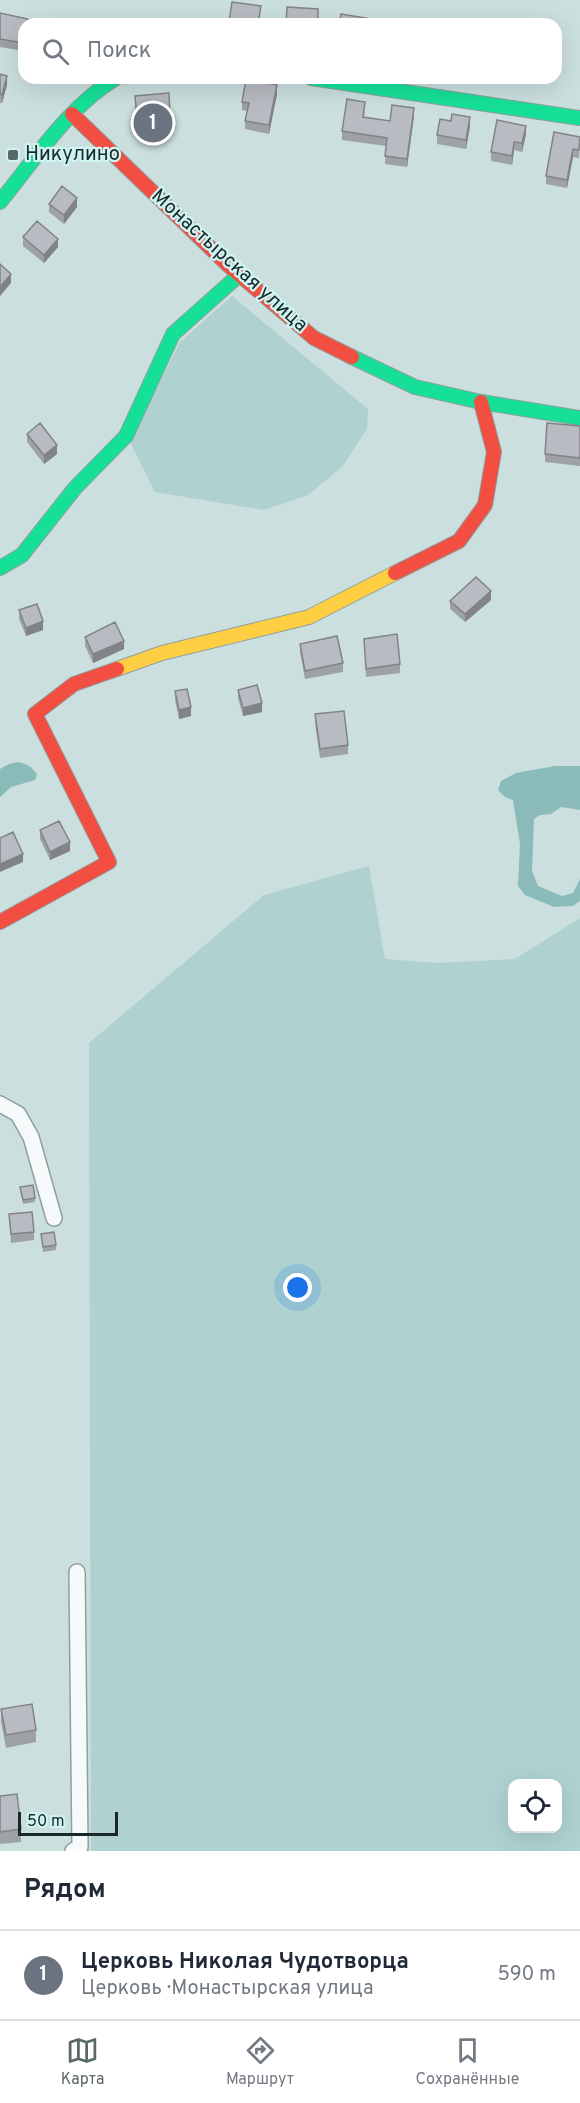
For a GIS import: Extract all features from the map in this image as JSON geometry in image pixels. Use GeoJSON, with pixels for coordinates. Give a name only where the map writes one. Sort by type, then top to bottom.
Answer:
{"type":"FeatureCollection","features":[{"type":"Feature","properties":{"kind":"street"},"geometry":{"type":"LineString","coordinates":[[0,202],[72,114],[105,84]]}},
{"type":"Feature","properties":{"kind":"street"},"geometry":{"type":"LineString","coordinates":[[351,84],[580,118]]}},
{"type":"Feature","properties":{"kind":"street","name":"Монастырская улица"},"geometry":{"type":"LineString","coordinates":[[72,114],[239,274],[314,338],[416,387],[481,402],[580,418]]}},
{"type":"Feature","properties":{"kind":"street"},"geometry":{"type":"LineString","coordinates":[[0,568],[22,555],[75,488],[126,436],[173,334],[239,274]]}},
{"type":"Feature","properties":{"kind":"street"},"geometry":{"type":"LineString","coordinates":[[0,922],[109,862],[35,714],[74,684],[162,653],[309,617],[459,540],[485,504],[494,452],[481,402]]}},
{"type":"Feature","properties":{"kind":"street"},"geometry":{"type":"LineString","coordinates":[[0,1104],[18,1114],[31,1137],[54,1218]]}},
{"type":"Feature","properties":{"kind":"street"},"geometry":{"type":"LineString","coordinates":[[73,1851],[80,1847],[77,1572]]}},
{"type":"Feature","properties":{"kind":"shaded area"},"geometry":{"type":"Polygon","coordinates":[[[232,296],[368,409],[367,429],[342,467],[308,495],[264,510],[155,492],[130,442],[180,342],[232,296]]]}},
{"type":"Feature","properties":{"kind":"shaded area"},"geometry":{"type":"Polygon","coordinates":[[[18,762],[34,770],[37,775],[35,780],[11,787],[0,797],[0,769],[18,762]]]}},
{"type":"Feature","properties":{"kind":"shaded area"},"geometry":{"type":"Polygon","coordinates":[[[555,766],[580,766],[580,810],[561,807],[551,814],[540,815],[534,819],[532,871],[538,886],[562,896],[573,893],[580,879],[580,901],[573,906],[554,907],[525,895],[518,886],[520,844],[513,800],[505,797],[498,790],[501,781],[516,773],[555,766]]]}},
{"type":"Feature","properties":{"kind":"shaded area"},"geometry":{"type":"Polygon","coordinates":[[[369,866],[385,959],[438,963],[515,959],[580,918],[580,1851],[91,1851],[89,1043],[264,895],[369,866]]]}},
{"type":"Feature","properties":{"kind":"building"},"geometry":{"type":"Polygon","coordinates":[[[232,2],[261,6],[259,18],[230,18],[232,2]]]}},
{"type":"Feature","properties":{"kind":"building"},"geometry":{"type":"Polygon","coordinates":[[[287,7],[318,9],[318,18],[286,18],[287,7]]]}},
{"type":"Feature","properties":{"kind":"building"},"geometry":{"type":"Polygon","coordinates":[[[0,13],[23,18],[18,18],[18,42],[0,39],[0,13]]]}},
{"type":"Feature","properties":{"kind":"building"},"geometry":{"type":"Polygon","coordinates":[[[341,14],[366,18],[340,18],[341,14]]]}},
{"type":"Feature","properties":{"kind":"building"},"geometry":{"type":"Polygon","coordinates":[[[0,74],[7,76],[2,95],[0,94],[0,74]]]}},
{"type":"Feature","properties":{"kind":"building"},"geometry":{"type":"Polygon","coordinates":[[[245,84],[277,85],[269,125],[245,121],[249,103],[242,102],[245,84]]]}},
{"type":"Feature","properties":{"kind":"building"},"geometry":{"type":"Polygon","coordinates":[[[169,93],[170,117],[137,119],[135,96],[169,93]]]}},
{"type":"Feature","properties":{"kind":"building"},"geometry":{"type":"Polygon","coordinates":[[[347,99],[365,102],[363,117],[390,121],[392,105],[414,108],[407,159],[385,156],[387,138],[342,131],[347,99]]]}},
{"type":"Feature","properties":{"kind":"building"},"geometry":{"type":"Polygon","coordinates":[[[452,114],[470,117],[466,140],[437,135],[440,119],[451,121],[452,114]]]}},
{"type":"Feature","properties":{"kind":"building"},"geometry":{"type":"Polygon","coordinates":[[[497,120],[526,126],[522,143],[514,142],[512,156],[491,152],[497,120]]]}},
{"type":"Feature","properties":{"kind":"building"},"geometry":{"type":"Polygon","coordinates":[[[554,132],[580,137],[579,150],[573,149],[567,180],[546,176],[554,132]]]}},
{"type":"Feature","properties":{"kind":"building"},"geometry":{"type":"Polygon","coordinates":[[[62,186],[77,198],[64,215],[49,204],[62,186]]]}},
{"type":"Feature","properties":{"kind":"building"},"geometry":{"type":"Polygon","coordinates":[[[37,221],[58,239],[44,255],[23,237],[37,221]]]}},
{"type":"Feature","properties":{"kind":"building"},"geometry":{"type":"Polygon","coordinates":[[[0,264],[11,274],[0,287],[0,264]]]}},
{"type":"Feature","properties":{"kind":"building"},"geometry":{"type":"Polygon","coordinates":[[[40,423],[57,445],[44,455],[27,434],[40,423]]]}},
{"type":"Feature","properties":{"kind":"building"},"geometry":{"type":"Polygon","coordinates":[[[547,423],[580,426],[580,458],[545,454],[547,423]]]}},
{"type":"Feature","properties":{"kind":"building"},"geometry":{"type":"Polygon","coordinates":[[[476,577],[491,591],[465,614],[450,601],[476,577]]]}},
{"type":"Feature","properties":{"kind":"building"},"geometry":{"type":"Polygon","coordinates":[[[37,604],[43,621],[26,628],[19,610],[37,604]]]}},
{"type":"Feature","properties":{"kind":"building"},"geometry":{"type":"Polygon","coordinates":[[[115,622],[124,641],[93,654],[85,637],[115,622]]]}},
{"type":"Feature","properties":{"kind":"building"},"geometry":{"type":"Polygon","coordinates":[[[397,634],[400,664],[366,669],[364,639],[397,634]]]}},
{"type":"Feature","properties":{"kind":"building"},"geometry":{"type":"Polygon","coordinates":[[[337,636],[343,663],[305,671],[300,644],[337,636]]]}},
{"type":"Feature","properties":{"kind":"building"},"geometry":{"type":"Polygon","coordinates":[[[257,685],[262,703],[243,708],[238,690],[257,685]]]}},
{"type":"Feature","properties":{"kind":"building"},"geometry":{"type":"Polygon","coordinates":[[[187,689],[191,707],[179,710],[175,691],[187,689]]]}},
{"type":"Feature","properties":{"kind":"building"},"geometry":{"type":"Polygon","coordinates":[[[344,711],[348,745],[320,749],[315,714],[344,711]]]}},
{"type":"Feature","properties":{"kind":"building"},"geometry":{"type":"Polygon","coordinates":[[[59,821],[70,842],[50,852],[40,830],[59,821]]]}},
{"type":"Feature","properties":{"kind":"building"},"geometry":{"type":"Polygon","coordinates":[[[13,832],[23,854],[0,864],[0,838],[13,832]]]}},
{"type":"Feature","properties":{"kind":"building"},"geometry":{"type":"Polygon","coordinates":[[[33,1185],[35,1198],[23,1200],[20,1187],[33,1185]]]}},
{"type":"Feature","properties":{"kind":"building"},"geometry":{"type":"Polygon","coordinates":[[[32,1212],[34,1232],[11,1234],[9,1214],[32,1212]]]}},
{"type":"Feature","properties":{"kind":"building"},"geometry":{"type":"Polygon","coordinates":[[[54,1232],[56,1245],[43,1247],[41,1234],[54,1232]]]}},
{"type":"Feature","properties":{"kind":"building"},"geometry":{"type":"Polygon","coordinates":[[[32,1704],[36,1730],[6,1735],[1,1709],[32,1704]]]}},
{"type":"Feature","properties":{"kind":"building"},"geometry":{"type":"Polygon","coordinates":[[[17,1794],[21,1829],[0,1832],[0,1796],[17,1794]]]}},
{"type":"Feature","properties":{"kind":"traffic: fast"},"geometry":{"type":"LineString","coordinates":[[0,202],[67,119],[107,84]]}},
{"type":"Feature","properties":{"kind":"traffic: fast"},"geometry":{"type":"LineString","coordinates":[[351,84],[580,118]]}},
{"type":"Feature","properties":{"kind":"traffic: fast"},"geometry":{"type":"LineString","coordinates":[[0,568],[22,555],[75,488],[126,436],[173,334],[239,275]]}},
{"type":"Feature","properties":{"kind":"traffic: fast"},"geometry":{"type":"LineString","coordinates":[[352,357],[415,387],[481,402],[580,418]]}},
{"type":"Feature","properties":{"kind":"traffic: slow"},"geometry":{"type":"LineString","coordinates":[[117,669],[162,653],[309,617],[395,573]]}},
{"type":"Feature","properties":{"kind":"traffic: jam"},"geometry":{"type":"LineString","coordinates":[[72,114],[228,265],[314,338],[352,357]]}},
{"type":"Feature","properties":{"kind":"traffic: jam"},"geometry":{"type":"LineString","coordinates":[[395,573],[459,541],[485,505],[494,452],[481,402]]}},
{"type":"Feature","properties":{"kind":"traffic: jam"},"geometry":{"type":"LineString","coordinates":[[0,922],[109,862],[35,714],[74,684],[117,669]]}},
{"type":"Feature","properties":{"kind":"place","name":"Церковь Николая Чудотворца"},"geometry":{"type":"Point","coordinates":[153,123]}},
{"type":"Feature","properties":{"kind":"place","name":"Никулино"},"geometry":{"type":"Point","coordinates":[13,155]}}]}
